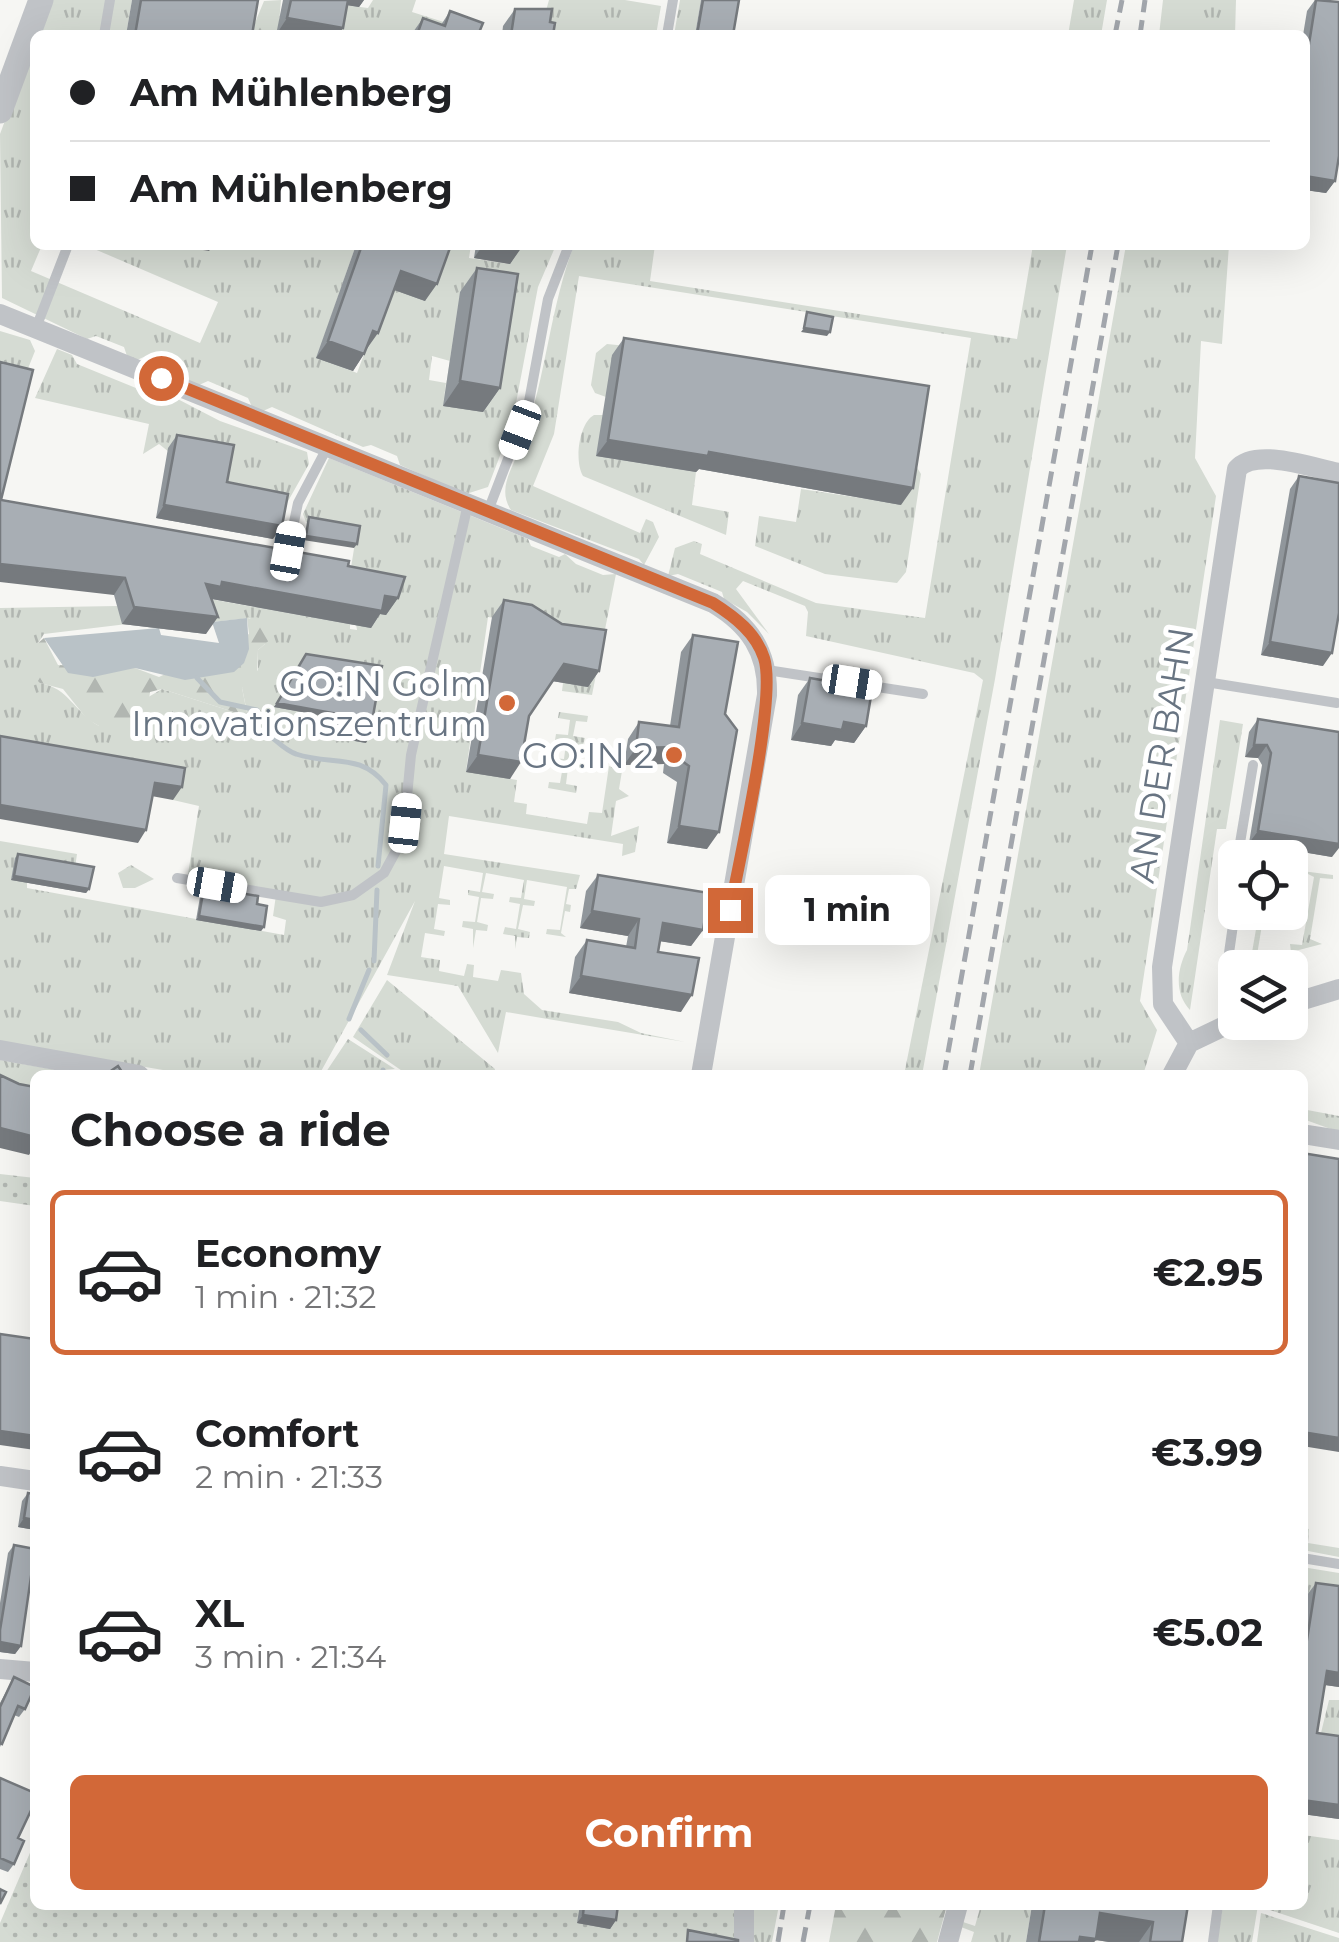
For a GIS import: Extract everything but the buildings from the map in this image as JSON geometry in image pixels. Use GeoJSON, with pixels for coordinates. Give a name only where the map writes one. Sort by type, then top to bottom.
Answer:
{"type":"FeatureCollection","features":[{"type":"Feature","properties":{"kind":"street"},"geometry":{"type":"LineString","coordinates":[[31,30],[42,0]]}},
{"type":"Feature","properties":{"kind":"street"},"geometry":{"type":"LineString","coordinates":[[0,111],[30,32]]}},
{"type":"Feature","properties":{"kind":"street"},"geometry":{"type":"LineString","coordinates":[[0,314],[713,603],[746,627],[767,670],[768,696],[702,1070]]}},
{"type":"Feature","properties":{"kind":"street","name":"AN DER BAHN"},"geometry":{"type":"LineString","coordinates":[[1189,1043],[1163,1004],[1162,968],[1237,468],[1250,459],[1263,459],[1339,473]]}},
{"type":"Feature","properties":{"kind":"street"},"geometry":{"type":"LineString","coordinates":[[1308,999],[1339,990]]}},
{"type":"Feature","properties":{"kind":"street"},"geometry":{"type":"LineString","coordinates":[[1175,1070],[1189,1043],[1218,1029]]}},
{"type":"Feature","properties":{"kind":"street"},"geometry":{"type":"LineString","coordinates":[[0,1050],[111,1070]]}},
{"type":"Feature","properties":{"kind":"street"},"geometry":{"type":"LineString","coordinates":[[1308,1135],[1339,1140]]}},
{"type":"Feature","properties":{"kind":"street"},"geometry":{"type":"LineString","coordinates":[[0,1476],[30,1481]]}},
{"type":"Feature","properties":{"kind":"street"},"geometry":{"type":"LineString","coordinates":[[0,1669],[30,1672]]}},
{"type":"Feature","properties":{"kind":"street"},"geometry":{"type":"LineString","coordinates":[[744,1910],[744,1942]]}},
{"type":"Feature","properties":{"kind":"street"},"geometry":{"type":"LineString","coordinates":[[948,1942],[957,1910]]}},
{"type":"Feature","properties":{"kind":"lane"},"geometry":{"type":"LineString","coordinates":[[105,30],[110,0]]}},
{"type":"Feature","properties":{"kind":"lane"},"geometry":{"type":"LineString","coordinates":[[668,30],[672,0]]}},
{"type":"Feature","properties":{"kind":"lane"},"geometry":{"type":"LineString","coordinates":[[36,328],[66,250]]}},
{"type":"Feature","properties":{"kind":"lane"},"geometry":{"type":"LineString","coordinates":[[488,511],[528,408],[548,299],[567,250]]}},
{"type":"Feature","properties":{"kind":"lane"},"geometry":{"type":"LineString","coordinates":[[288,551],[298,504],[328,446]]}},
{"type":"Feature","properties":{"kind":"lane"},"geometry":{"type":"LineString","coordinates":[[178,878],[321,902],[353,896],[384,873],[403,838],[412,755],[468,503]]}},
{"type":"Feature","properties":{"kind":"lane"},"geometry":{"type":"LineString","coordinates":[[767,670],[923,694]]}},
{"type":"Feature","properties":{"kind":"lane"},"geometry":{"type":"LineString","coordinates":[[1205,682],[1337,704]]}},
{"type":"Feature","properties":{"kind":"lane"},"geometry":{"type":"LineString","coordinates":[[1240,840],[1253,765]]}},
{"type":"Feature","properties":{"kind":"lane"},"geometry":{"type":"LineString","coordinates":[[1308,1559],[1339,1564]]}},
{"type":"Feature","properties":{"kind":"lane"},"geometry":{"type":"LineString","coordinates":[[1212,1942],[1217,1910]]}},
{"type":"Feature","properties":{"kind":"green space"},"geometry":{"type":"Polygon","coordinates":[[[50,0],[132,0],[127,30],[39,30],[50,0]]]}},
{"type":"Feature","properties":{"kind":"green space"},"geometry":{"type":"Polygon","coordinates":[[[281,0],[278,30],[252,30],[264,1],[281,0]]]}},
{"type":"Feature","properties":{"kind":"green space"},"geometry":{"type":"Polygon","coordinates":[[[373,0],[416,0],[412,12],[469,30],[338,30],[345,5],[368,8],[373,0]]]}},
{"type":"Feature","properties":{"kind":"green space"},"geometry":{"type":"Polygon","coordinates":[[[549,0],[625,0],[661,6],[657,30],[540,30],[549,0]]]}},
{"type":"Feature","properties":{"kind":"green space"},"geometry":{"type":"Polygon","coordinates":[[[680,0],[701,0],[696,30],[675,30],[680,0]]]}},
{"type":"Feature","properties":{"kind":"green space"},"geometry":{"type":"Polygon","coordinates":[[[1074,0],[1107,0],[1102,30],[1069,30],[1074,0]]]}},
{"type":"Feature","properties":{"kind":"green space"},"geometry":{"type":"Polygon","coordinates":[[[1163,0],[1236,0],[1235,30],[1160,30],[1163,0]]]}},
{"type":"Feature","properties":{"kind":"green space"},"geometry":{"type":"Polygon","coordinates":[[[30,53],[30,250],[40,250],[31,271],[200,343],[218,302],[97,250],[354,250],[317,357],[357,373],[389,288],[438,250],[470,250],[469,258],[510,264],[512,250],[554,250],[538,287],[512,424],[488,487],[466,494],[400,465],[397,456],[371,445],[363,447],[272,407],[263,411],[252,407],[248,398],[208,381],[199,385],[189,381],[185,372],[146,356],[137,360],[127,356],[124,347],[96,336],[87,339],[2,298],[0,134],[30,53]],[[432,356],[429,380],[446,383],[443,406],[450,361],[432,356]]]}},
{"type":"Feature","properties":{"kind":"green space"},"geometry":{"type":"Polygon","coordinates":[[[572,250],[654,250],[650,281],[1017,339],[1032,250],[1066,250],[995,679],[923,1070],[905,1070],[983,680],[974,673],[806,636],[805,606],[743,581],[736,589],[769,634],[747,612],[724,599],[722,592],[678,574],[668,576],[675,548],[694,541],[702,544],[700,554],[816,603],[925,618],[971,338],[579,276],[554,434],[533,486],[640,533],[646,519],[653,522],[659,537],[644,565],[639,559],[511,510],[505,496],[535,402],[572,250]]]}},
{"type":"Feature","properties":{"kind":"green space"},"geometry":{"type":"Polygon","coordinates":[[[1125,250],[1229,250],[1222,344],[1201,341],[1195,458],[1216,496],[1140,1001],[1157,1030],[1145,1070],[980,1070],[1125,250]]]}},
{"type":"Feature","properties":{"kind":"green space"},"geometry":{"type":"Polygon","coordinates":[[[0,331],[30,340],[35,351],[21,386],[0,381],[0,331]]]}},
{"type":"Feature","properties":{"kind":"green space"},"geometry":{"type":"Polygon","coordinates":[[[607,344],[627,346],[606,397],[595,393],[591,385],[596,353],[607,344]]]}},
{"type":"Feature","properties":{"kind":"green space"},"geometry":{"type":"Polygon","coordinates":[[[57,349],[72,355],[77,364],[158,397],[168,394],[220,421],[307,452],[309,464],[287,503],[279,506],[224,496],[159,444],[143,454],[149,424],[35,398],[57,349]]]}},
{"type":"Feature","properties":{"kind":"green space"},"geometry":{"type":"Polygon","coordinates":[[[594,415],[603,415],[597,456],[696,472],[692,505],[729,512],[726,535],[583,476],[580,443],[585,426],[594,415]]]}},
{"type":"Feature","properties":{"kind":"green space"},"geometry":{"type":"Polygon","coordinates":[[[329,458],[528,539],[531,546],[559,557],[565,554],[576,564],[603,575],[616,574],[592,695],[562,691],[563,683],[520,622],[488,617],[466,771],[517,780],[514,802],[527,804],[526,814],[587,824],[589,812],[602,813],[609,766],[622,771],[619,789],[629,796],[616,801],[611,836],[639,826],[635,852],[622,856],[623,844],[449,816],[444,854],[580,875],[576,889],[569,889],[566,904],[571,905],[570,912],[565,911],[561,933],[566,937],[546,934],[547,929],[560,930],[567,887],[527,880],[524,899],[535,901],[534,906],[523,905],[518,929],[530,932],[529,938],[517,937],[515,949],[515,936],[503,934],[505,927],[516,929],[520,904],[509,902],[510,897],[521,898],[524,880],[486,873],[482,892],[494,894],[493,899],[481,898],[477,922],[488,925],[487,931],[476,930],[473,948],[473,929],[462,927],[463,921],[475,922],[479,897],[468,895],[468,890],[480,892],[483,873],[444,866],[439,898],[450,900],[450,905],[438,904],[434,929],[445,931],[444,936],[425,933],[421,957],[440,960],[439,971],[464,976],[467,964],[474,965],[473,977],[498,981],[501,970],[521,973],[524,994],[542,1010],[618,1022],[641,1033],[685,1042],[506,1012],[498,1053],[458,986],[387,975],[415,901],[322,1070],[163,1070],[0,1042],[0,841],[77,854],[75,868],[27,883],[27,888],[284,935],[286,920],[273,916],[276,895],[187,880],[199,806],[173,800],[176,781],[0,750],[0,608],[117,606],[127,624],[44,634],[38,643],[40,683],[65,695],[99,726],[162,689],[243,715],[247,712],[242,688],[258,670],[258,650],[265,644],[250,618],[212,622],[210,599],[350,624],[350,629],[357,630],[349,580],[357,530],[306,522],[303,514],[329,458]]]}},
{"type":"Feature","properties":{"kind":"green space"},"geometry":{"type":"Polygon","coordinates":[[[916,466],[921,474],[906,572],[897,583],[825,574],[755,546],[759,516],[796,522],[801,489],[901,504],[916,466]]]}},
{"type":"Feature","properties":{"kind":"green space"},"geometry":{"type":"Polygon","coordinates":[[[247,618],[264,621],[273,630],[273,637],[258,650],[257,679],[242,688],[247,713],[243,715],[162,689],[150,692],[149,700],[173,711],[166,726],[99,726],[87,719],[63,689],[40,683],[34,677],[38,643],[44,638],[58,665],[135,668],[159,677],[249,634],[247,618]]]}},
{"type":"Feature","properties":{"kind":"green space"},"geometry":{"type":"Polygon","coordinates":[[[559,712],[588,716],[587,722],[576,721],[573,736],[585,738],[583,745],[572,744],[570,760],[581,762],[580,769],[568,768],[566,784],[577,786],[576,793],[548,788],[549,782],[560,783],[563,766],[551,764],[552,758],[564,759],[566,743],[555,740],[556,734],[568,735],[570,720],[558,718],[559,712]]]}},
{"type":"Feature","properties":{"kind":"green space"},"geometry":{"type":"Polygon","coordinates":[[[1220,720],[1243,724],[1226,829],[1217,829],[1190,1010],[1181,996],[1179,973],[1187,950],[1220,720]]]}},
{"type":"Feature","properties":{"kind":"green space"},"geometry":{"type":"Polygon","coordinates":[[[131,865],[154,879],[135,888],[123,888],[118,873],[131,865]]]}},
{"type":"Feature","properties":{"kind":"green space"},"geometry":{"type":"Polygon","coordinates":[[[1308,872],[1333,875],[1333,879],[1320,878],[1310,939],[1322,944],[1291,950],[1290,944],[1302,945],[1305,930],[1308,930],[1314,877],[1308,872]]]}},
{"type":"Feature","properties":{"kind":"green space"},"geometry":{"type":"Polygon","coordinates":[[[1256,930],[1261,930],[1258,950],[1252,950],[1256,930]]]}},
{"type":"Feature","properties":{"kind":"green space"},"geometry":{"type":"Polygon","coordinates":[[[387,980],[495,1070],[401,1070],[353,1037],[387,980]]]}},
{"type":"Feature","properties":{"kind":"green space"},"geometry":{"type":"Polygon","coordinates":[[[348,1039],[395,1069],[383,1070],[327,1070],[348,1039]]]}},
{"type":"Feature","properties":{"kind":"green space"},"geometry":{"type":"Polygon","coordinates":[[[0,1060],[57,1070],[30,1070],[30,1105],[0,1097],[0,1060]]]}},
{"type":"Feature","properties":{"kind":"green space"},"geometry":{"type":"Polygon","coordinates":[[[1308,1110],[1339,1116],[1339,1132],[1308,1121],[1308,1110]]]}},
{"type":"Feature","properties":{"kind":"green space"},"geometry":{"type":"Polygon","coordinates":[[[0,1174],[30,1177],[30,1205],[0,1201],[0,1174]]]}},
{"type":"Feature","properties":{"kind":"green space"},"geometry":{"type":"Polygon","coordinates":[[[1308,1543],[1339,1548],[1339,1557],[1308,1551],[1308,1543]]]}},
{"type":"Feature","properties":{"kind":"green space"},"geometry":{"type":"Polygon","coordinates":[[[1308,1568],[1339,1573],[1339,1600],[1308,1596],[1308,1568]]]}},
{"type":"Feature","properties":{"kind":"green space"},"geometry":{"type":"Polygon","coordinates":[[[1329,1700],[1339,1700],[1339,1750],[1308,1739],[1320,1737],[1329,1700]]]}},
{"type":"Feature","properties":{"kind":"green space"},"geometry":{"type":"Polygon","coordinates":[[[1308,1836],[1339,1840],[1339,1933],[1270,1910],[1308,1910],[1308,1836]]]}},
{"type":"Feature","properties":{"kind":"green space"},"geometry":{"type":"Polygon","coordinates":[[[30,1853],[30,1910],[744,1910],[744,1942],[0,1942],[0,1923],[30,1853]]]}},
{"type":"Feature","properties":{"kind":"green space"},"geometry":{"type":"Polygon","coordinates":[[[751,1910],[778,1910],[772,1942],[749,1942],[751,1910]]]}},
{"type":"Feature","properties":{"kind":"green space"},"geometry":{"type":"Polygon","coordinates":[[[835,1910],[946,1910],[937,1942],[829,1942],[835,1910]]]}},
{"type":"Feature","properties":{"kind":"green space"},"geometry":{"type":"Polygon","coordinates":[[[980,1910],[1031,1910],[1026,1942],[971,1942],[974,1932],[961,1927],[963,1922],[975,1926],[980,1910]]]}},
{"type":"Feature","properties":{"kind":"green space"},"geometry":{"type":"Polygon","coordinates":[[[1222,1910],[1257,1910],[1252,1942],[1217,1942],[1222,1910]]]}},
{"type":"Feature","properties":{"kind":"green space"},"geometry":{"type":"Polygon","coordinates":[[[1261,1913],[1339,1938],[1339,1942],[1257,1942],[1261,1913]]]}},
{"type":"Feature","properties":{"kind":"shaded area"},"geometry":{"type":"Polygon","coordinates":[[[247,618],[249,649],[244,663],[234,672],[185,680],[135,668],[93,677],[68,673],[44,638],[159,628],[161,635],[219,643],[212,622],[247,618]]]}},
{"type":"Feature","properties":{"kind":"waterway"},"geometry":{"type":"LineString","coordinates":[[197,678],[220,702],[257,710]]}},
{"type":"Feature","properties":{"kind":"waterway"},"geometry":{"type":"LineString","coordinates":[[269,735],[296,754],[366,768],[386,785],[378,866]]}},
{"type":"Feature","properties":{"kind":"waterway"},"geometry":{"type":"LineString","coordinates":[[374,961],[377,890]]}},
{"type":"Feature","properties":{"kind":"waterway"},"geometry":{"type":"LineString","coordinates":[[349,1019],[369,970]]}},
{"type":"Feature","properties":{"kind":"waterway"},"geometry":{"type":"LineString","coordinates":[[361,1030],[387,1055]]}},
{"type":"Feature","properties":{"kind":"railway"},"geometry":{"type":"LineString","coordinates":[[1116,30],[1122,0]]}},
{"type":"Feature","properties":{"kind":"railway"},"geometry":{"type":"LineString","coordinates":[[1141,30],[1145,0]]}},
{"type":"Feature","properties":{"kind":"railway"},"geometry":{"type":"LineString","coordinates":[[945,1070],[1091,250]]}},
{"type":"Feature","properties":{"kind":"railway"},"geometry":{"type":"LineString","coordinates":[[971,1070],[1117,250]]}},
{"type":"Feature","properties":{"kind":"railway"},"geometry":{"type":"LineString","coordinates":[[778,1942],[783,1910]]}},
{"type":"Feature","properties":{"kind":"railway"},"geometry":{"type":"LineString","coordinates":[[803,1942],[809,1910]]}},
{"type":"Feature","properties":{"kind":"place","name":"GO:IN Golm Innovationszentrum"},"geometry":{"type":"Point","coordinates":[507,703]}},
{"type":"Feature","properties":{"kind":"place","name":"GO:IN 2"},"geometry":{"type":"Point","coordinates":[674,755]}},
{"type":"Feature","properties":{"kind":"route"},"geometry":{"type":"LineString","coordinates":[[161,378],[713,603],[746,627],[764,657],[768,696],[730,910]]}}]}
